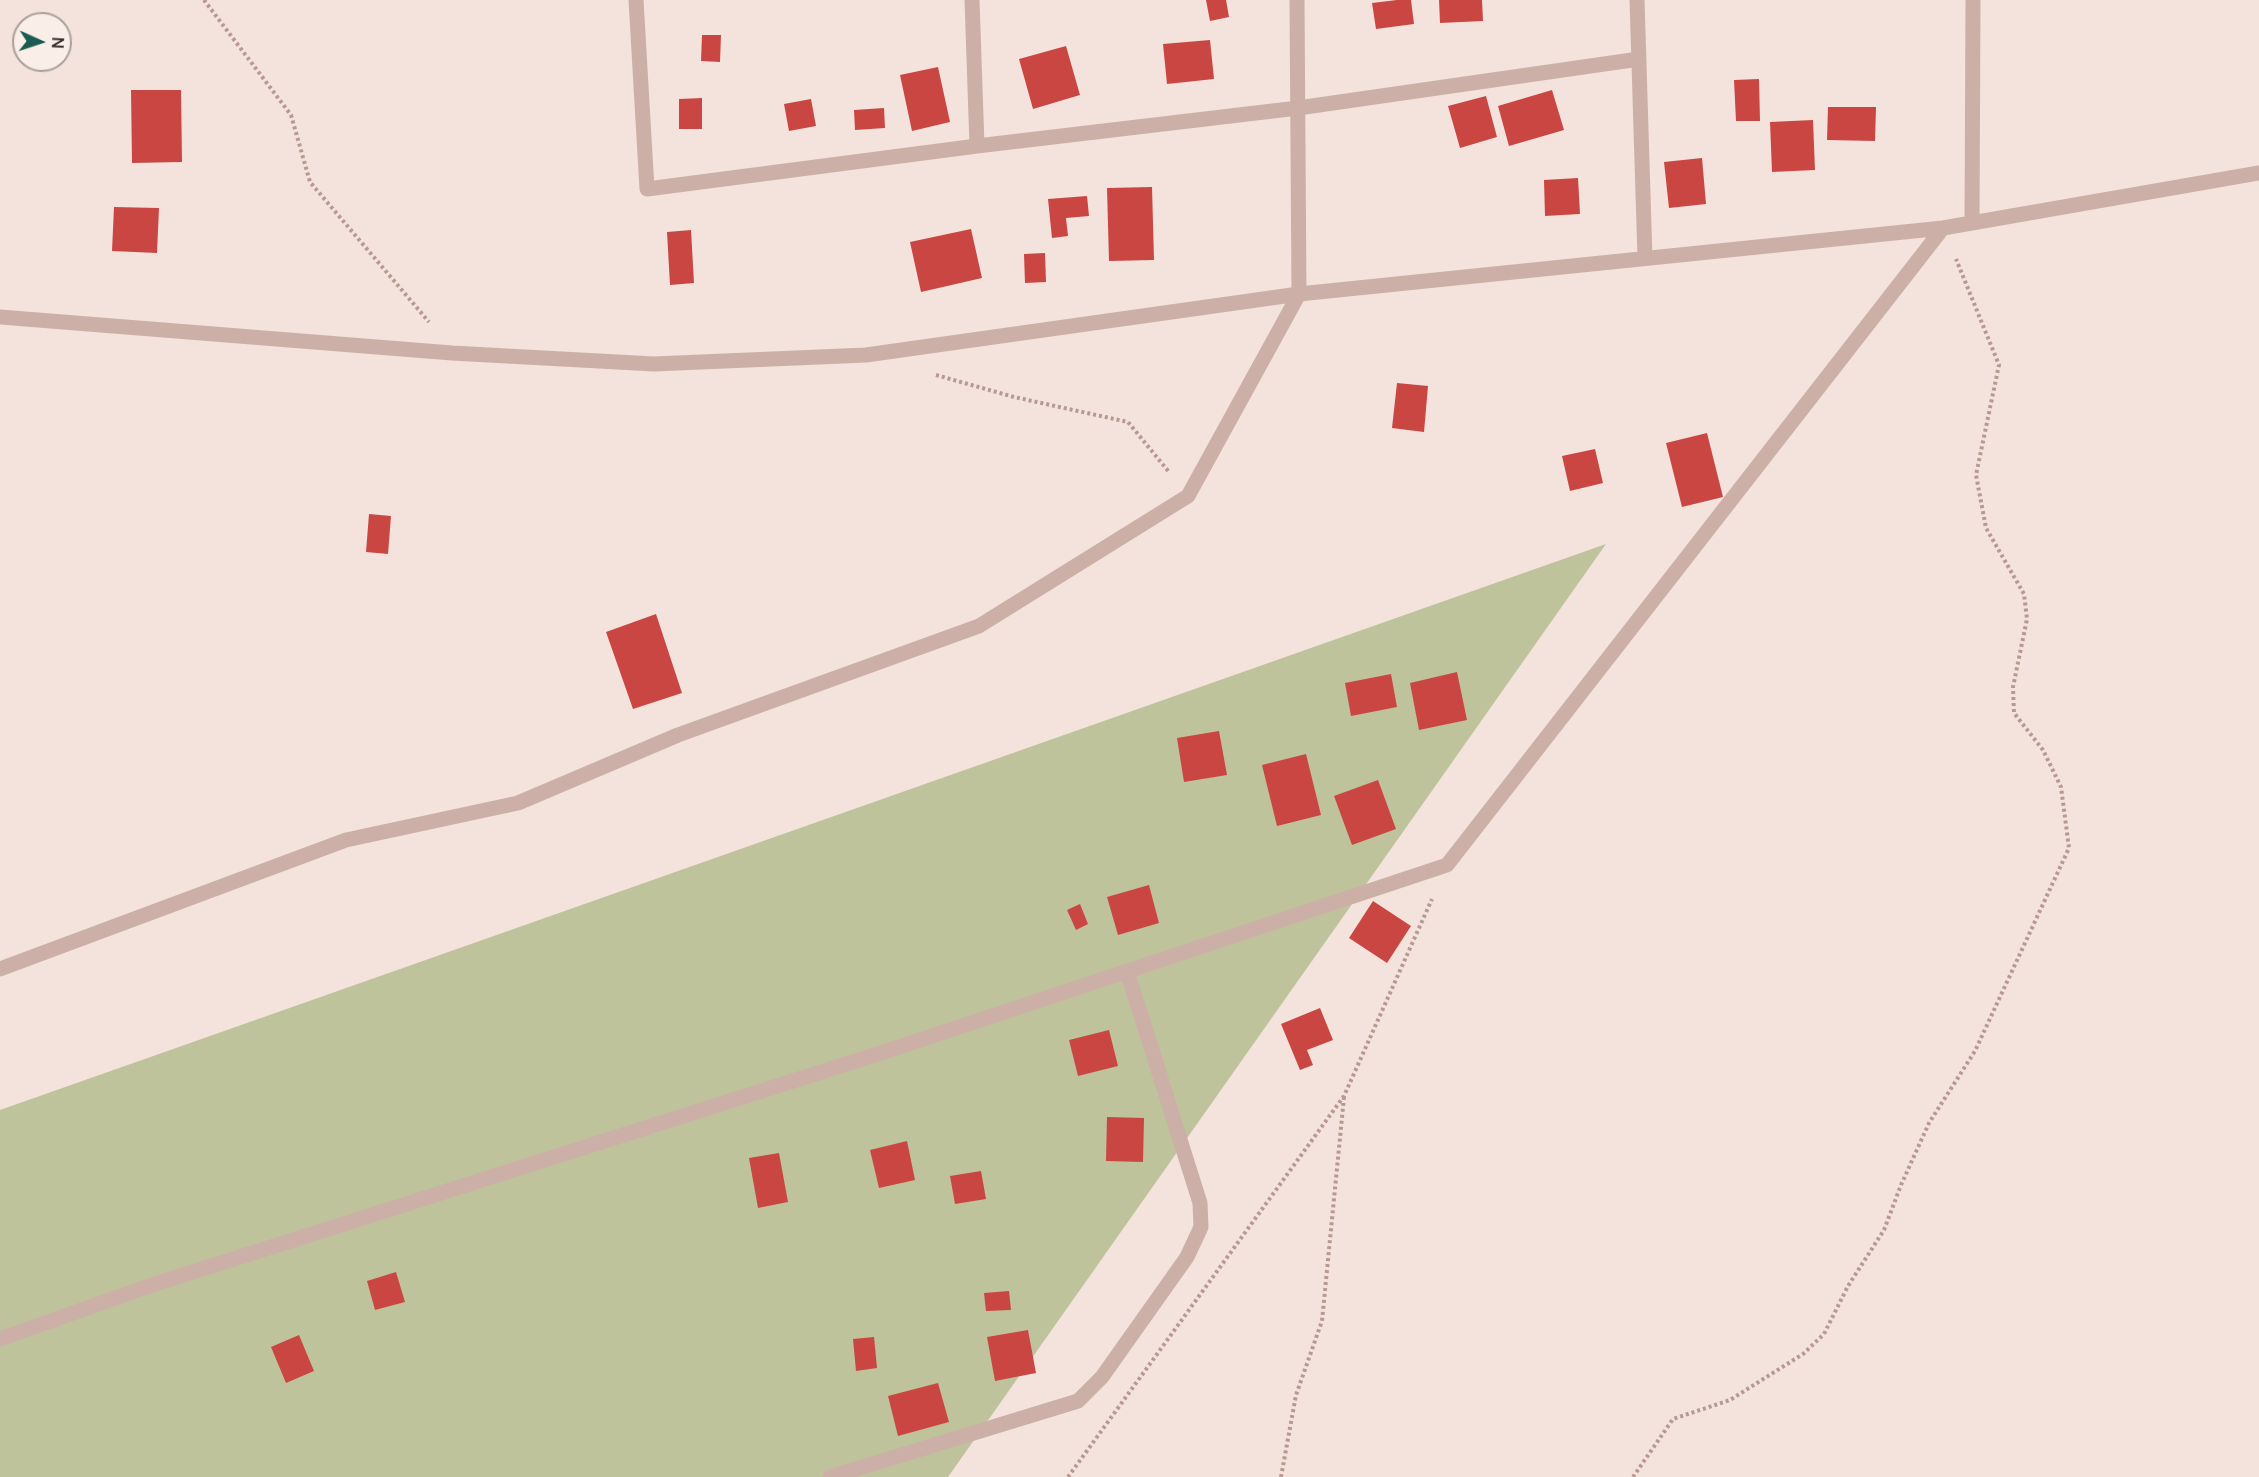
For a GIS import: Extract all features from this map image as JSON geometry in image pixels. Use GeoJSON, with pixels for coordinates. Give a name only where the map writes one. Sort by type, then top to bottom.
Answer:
{"type":"FeatureCollection","features":[{"type":"Feature","properties":{"kind":"street"},"geometry":{"type":"LineString","coordinates":[[636,0],[647,189],[977,146],[1298,108],[1638,59]]}},
{"type":"Feature","properties":{"kind":"street"},"geometry":{"type":"LineString","coordinates":[[972,0],[977,146]]}},
{"type":"Feature","properties":{"kind":"street"},"geometry":{"type":"LineString","coordinates":[[0,969],[345,840],[518,803],[678,735],[979,626],[1188,496],[1299,294],[1297,0]]}},
{"type":"Feature","properties":{"kind":"street"},"geometry":{"type":"LineString","coordinates":[[1637,0],[1645,258]]}},
{"type":"Feature","properties":{"kind":"street"},"geometry":{"type":"LineString","coordinates":[[1972,223],[1973,0]]}},
{"type":"Feature","properties":{"kind":"street"},"geometry":{"type":"LineString","coordinates":[[0,317],[452,352],[654,364],[866,355],[1299,294],[1943,228],[2259,173]]}},
{"type":"Feature","properties":{"kind":"street"},"geometry":{"type":"LineString","coordinates":[[0,1339],[155,1284],[861,1060],[1447,865],[1943,228]]}},
{"type":"Feature","properties":{"kind":"street"},"geometry":{"type":"LineString","coordinates":[[830,1477],[1078,1401],[1102,1377],[1186,1257],[1201,1227],[1200,1203],[1127,971]]}},
{"type":"Feature","properties":{"kind":"path"},"geometry":{"type":"LineString","coordinates":[[204,0],[291,115],[310,182],[424,315],[452,352]]}},
{"type":"Feature","properties":{"kind":"path"},"geometry":{"type":"LineString","coordinates":[[1633,1477],[1672,1419],[1730,1400],[1803,1354],[1824,1334],[1848,1286],[1884,1230],[1929,1123],[1975,1051],[2069,848],[2061,787],[2043,750],[2014,713],[2013,687],[2027,619],[2024,594],[1986,528],[1976,475],[1999,365],[1943,228]]}},
{"type":"Feature","properties":{"kind":"path"},"geometry":{"type":"LineString","coordinates":[[934,375],[1014,397],[1128,422],[1188,496]]}},
{"type":"Feature","properties":{"kind":"path"},"geometry":{"type":"LineString","coordinates":[[1068,1477],[1344,1096],[1447,865]]}},
{"type":"Feature","properties":{"kind":"path"},"geometry":{"type":"LineString","coordinates":[[1281,1477],[1296,1395],[1322,1321],[1344,1096]]}},
{"type":"Feature","properties":{"kind":"green space"},"geometry":{"type":"Polygon","coordinates":[[[1606,544],[948,1477],[0,1477],[0,1110],[1606,544]]]}},
{"type":"Feature","properties":{"kind":"building"},"geometry":{"type":"Polygon","coordinates":[[[1206,0],[1226,0],[1229,17],[1210,21],[1206,0]]]}},
{"type":"Feature","properties":{"kind":"building"},"geometry":{"type":"Polygon","coordinates":[[[1411,0],[1414,24],[1376,29],[1372,3],[1411,0]]]}},
{"type":"Feature","properties":{"kind":"building"},"geometry":{"type":"Polygon","coordinates":[[[1439,0],[1482,0],[1483,21],[1440,23],[1439,0]]]}},
{"type":"Feature","properties":{"kind":"building"},"geometry":{"type":"Polygon","coordinates":[[[702,35],[721,35],[720,62],[701,61],[702,35]]]}},
{"type":"Feature","properties":{"kind":"building"},"geometry":{"type":"Polygon","coordinates":[[[1210,40],[1214,79],[1167,84],[1163,44],[1210,40]]]}},
{"type":"Feature","properties":{"kind":"building"},"geometry":{"type":"Polygon","coordinates":[[[1066,46],[1080,95],[1033,109],[1019,59],[1066,46]]]}},
{"type":"Feature","properties":{"kind":"building"},"geometry":{"type":"Polygon","coordinates":[[[938,67],[950,122],[912,131],[900,75],[938,67]]]}},
{"type":"Feature","properties":{"kind":"building"},"geometry":{"type":"Polygon","coordinates":[[[1759,79],[1760,121],[1736,121],[1734,80],[1759,79]]]}},
{"type":"Feature","properties":{"kind":"building"},"geometry":{"type":"Polygon","coordinates":[[[131,90],[181,90],[182,162],[132,163],[131,90]]]}},
{"type":"Feature","properties":{"kind":"building"},"geometry":{"type":"Polygon","coordinates":[[[1552,90],[1564,130],[1509,146],[1498,106],[1552,90]]]}},
{"type":"Feature","properties":{"kind":"building"},"geometry":{"type":"Polygon","coordinates":[[[1486,96],[1497,137],[1460,148],[1448,106],[1486,96]]]}},
{"type":"Feature","properties":{"kind":"building"},"geometry":{"type":"Polygon","coordinates":[[[702,98],[702,129],[679,129],[679,99],[702,98]]]}},
{"type":"Feature","properties":{"kind":"building"},"geometry":{"type":"Polygon","coordinates":[[[811,99],[816,126],[789,131],[784,104],[811,99]]]}},
{"type":"Feature","properties":{"kind":"building"},"geometry":{"type":"Polygon","coordinates":[[[1828,107],[1876,107],[1875,141],[1827,140],[1828,107]]]}},
{"type":"Feature","properties":{"kind":"building"},"geometry":{"type":"Polygon","coordinates":[[[884,108],[885,128],[855,130],[854,110],[884,108]]]}},
{"type":"Feature","properties":{"kind":"building"},"geometry":{"type":"Polygon","coordinates":[[[1813,120],[1815,170],[1772,172],[1770,122],[1813,120]]]}},
{"type":"Feature","properties":{"kind":"building"},"geometry":{"type":"Polygon","coordinates":[[[1702,158],[1706,204],[1669,208],[1664,162],[1702,158]]]}},
{"type":"Feature","properties":{"kind":"building"},"geometry":{"type":"Polygon","coordinates":[[[1578,178],[1580,214],[1545,216],[1544,180],[1578,178]]]}},
{"type":"Feature","properties":{"kind":"building"},"geometry":{"type":"Polygon","coordinates":[[[1152,187],[1154,260],[1109,261],[1107,188],[1152,187]]]}},
{"type":"Feature","properties":{"kind":"building"},"geometry":{"type":"Polygon","coordinates":[[[1087,196],[1089,216],[1066,218],[1068,236],[1052,238],[1048,199],[1087,196]]]}},
{"type":"Feature","properties":{"kind":"building"},"geometry":{"type":"Polygon","coordinates":[[[114,207],[159,208],[157,253],[112,251],[114,207]]]}},
{"type":"Feature","properties":{"kind":"building"},"geometry":{"type":"Polygon","coordinates":[[[971,229],[982,278],[921,292],[910,242],[971,229]]]}},
{"type":"Feature","properties":{"kind":"building"},"geometry":{"type":"Polygon","coordinates":[[[691,230],[694,283],[670,285],[667,232],[691,230]]]}},
{"type":"Feature","properties":{"kind":"building"},"geometry":{"type":"Polygon","coordinates":[[[1045,253],[1046,282],[1025,283],[1024,254],[1045,253]]]}},
{"type":"Feature","properties":{"kind":"building"},"geometry":{"type":"Polygon","coordinates":[[[1397,383],[1428,386],[1424,432],[1392,428],[1397,383]]]}},
{"type":"Feature","properties":{"kind":"building"},"geometry":{"type":"Polygon","coordinates":[[[1707,433],[1723,497],[1682,507],[1666,443],[1707,433]]]}},
{"type":"Feature","properties":{"kind":"building"},"geometry":{"type":"Polygon","coordinates":[[[1595,449],[1603,483],[1570,491],[1562,456],[1595,449]]]}},
{"type":"Feature","properties":{"kind":"building"},"geometry":{"type":"Polygon","coordinates":[[[369,514],[391,516],[388,554],[366,552],[369,514]]]}},
{"type":"Feature","properties":{"kind":"building"},"geometry":{"type":"Polygon","coordinates":[[[656,614],[682,693],[633,709],[606,632],[656,614]]]}},
{"type":"Feature","properties":{"kind":"building"},"geometry":{"type":"Polygon","coordinates":[[[1457,672],[1467,720],[1419,730],[1410,683],[1457,672]]]}},
{"type":"Feature","properties":{"kind":"building"},"geometry":{"type":"Polygon","coordinates":[[[1391,674],[1397,707],[1351,716],[1345,683],[1391,674]]]}},
{"type":"Feature","properties":{"kind":"building"},"geometry":{"type":"Polygon","coordinates":[[[1219,731],[1227,775],[1184,782],[1177,738],[1219,731]]]}},
{"type":"Feature","properties":{"kind":"building"},"geometry":{"type":"Polygon","coordinates":[[[1306,754],[1321,815],[1277,826],[1262,765],[1306,754]]]}},
{"type":"Feature","properties":{"kind":"building"},"geometry":{"type":"Polygon","coordinates":[[[1378,780],[1396,829],[1352,845],[1334,796],[1378,780]]]}},
{"type":"Feature","properties":{"kind":"building"},"geometry":{"type":"Polygon","coordinates":[[[1149,885],[1159,923],[1118,935],[1107,897],[1149,885]]]}},
{"type":"Feature","properties":{"kind":"building"},"geometry":{"type":"Polygon","coordinates":[[[1373,901],[1411,926],[1387,963],[1349,938],[1373,901]]]}},
{"type":"Feature","properties":{"kind":"building"},"geometry":{"type":"Polygon","coordinates":[[[1080,904],[1088,924],[1076,930],[1067,910],[1080,904]]]}},
{"type":"Feature","properties":{"kind":"building"},"geometry":{"type":"Polygon","coordinates":[[[1320,1008],[1333,1040],[1307,1050],[1313,1065],[1300,1070],[1281,1024],[1320,1008]]]}},
{"type":"Feature","properties":{"kind":"building"},"geometry":{"type":"Polygon","coordinates":[[[1109,1030],[1118,1066],[1078,1076],[1069,1040],[1109,1030]]]}},
{"type":"Feature","properties":{"kind":"building"},"geometry":{"type":"Polygon","coordinates":[[[1107,1117],[1144,1118],[1143,1162],[1106,1161],[1107,1117]]]}},
{"type":"Feature","properties":{"kind":"building"},"geometry":{"type":"Polygon","coordinates":[[[907,1141],[915,1180],[879,1188],[870,1150],[907,1141]]]}},
{"type":"Feature","properties":{"kind":"building"},"geometry":{"type":"Polygon","coordinates":[[[779,1153],[788,1202],[758,1208],[749,1158],[779,1153]]]}},
{"type":"Feature","properties":{"kind":"building"},"geometry":{"type":"Polygon","coordinates":[[[981,1171],[986,1199],[955,1204],[950,1176],[981,1171]]]}},
{"type":"Feature","properties":{"kind":"building"},"geometry":{"type":"Polygon","coordinates":[[[396,1272],[405,1302],[375,1310],[367,1281],[396,1272]]]}},
{"type":"Feature","properties":{"kind":"building"},"geometry":{"type":"Polygon","coordinates":[[[1009,1291],[1011,1310],[986,1311],[984,1293],[1009,1291]]]}},
{"type":"Feature","properties":{"kind":"building"},"geometry":{"type":"Polygon","coordinates":[[[1028,1330],[1036,1373],[995,1381],[987,1337],[1028,1330]]]}},
{"type":"Feature","properties":{"kind":"building"},"geometry":{"type":"Polygon","coordinates":[[[299,1335],[314,1371],[286,1383],[271,1347],[299,1335]]]}},
{"type":"Feature","properties":{"kind":"building"},"geometry":{"type":"Polygon","coordinates":[[[874,1337],[877,1368],[856,1371],[853,1339],[874,1337]]]}},
{"type":"Feature","properties":{"kind":"building"},"geometry":{"type":"Polygon","coordinates":[[[938,1383],[949,1422],[898,1436],[888,1396],[938,1383]]]}}]}
